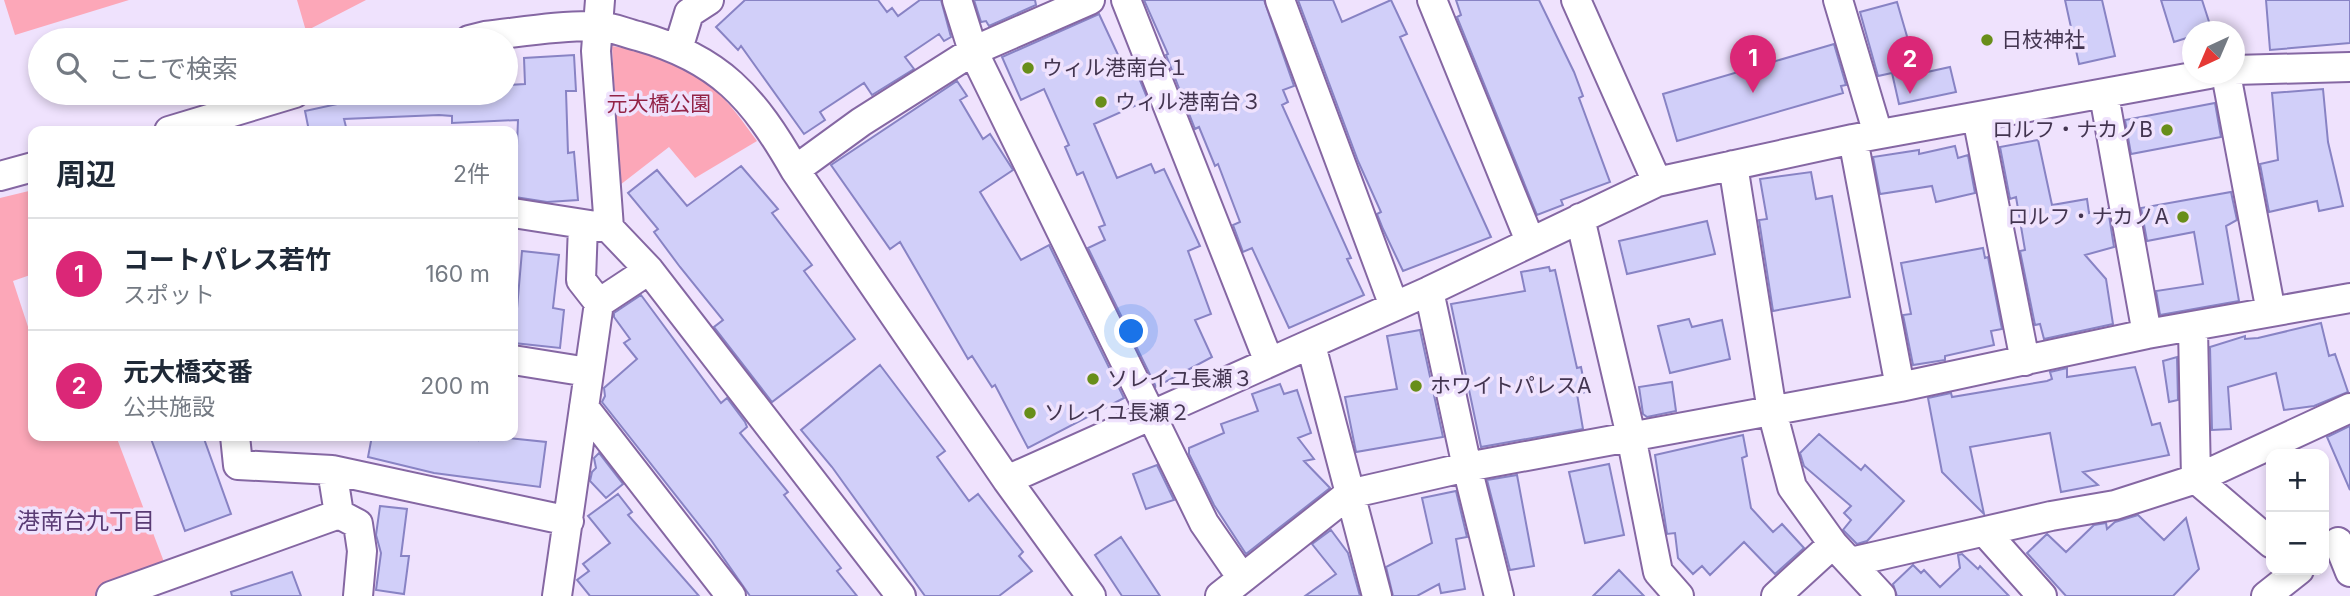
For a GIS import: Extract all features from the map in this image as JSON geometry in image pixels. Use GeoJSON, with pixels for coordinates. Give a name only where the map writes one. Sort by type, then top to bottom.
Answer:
{"type":"FeatureCollection","features":[{"type":"Feature","properties":{"kind":"street"},"geometry":{"type":"LineString","coordinates":[[678,49],[689,13],[709,0]]}},
{"type":"Feature","properties":{"kind":"street"},"geometry":{"type":"LineString","coordinates":[[957,0],[973,51],[1204,523],[1242,578]]}},
{"type":"Feature","properties":{"kind":"street"},"geometry":{"type":"LineString","coordinates":[[795,170],[861,122],[973,51],[1090,0]]}},
{"type":"Feature","properties":{"kind":"street"},"geometry":{"type":"LineString","coordinates":[[1126,0],[1269,362]]}},
{"type":"Feature","properties":{"kind":"street"},"geometry":{"type":"LineString","coordinates":[[1280,0],[1394,306]]}},
{"type":"Feature","properties":{"kind":"street"},"geometry":{"type":"LineString","coordinates":[[1432,0],[1530,241]]}},
{"type":"Feature","properties":{"kind":"street"},"geometry":{"type":"LineString","coordinates":[[1576,0],[1657,182]]}},
{"type":"Feature","properties":{"kind":"street"},"geometry":{"type":"LineString","coordinates":[[1838,0],[1865,136],[1900,387]]}},
{"type":"Feature","properties":{"kind":"street"},"geometry":{"type":"LineString","coordinates":[[599,13],[596,51],[596,227],[581,280],[600,303]]}},
{"type":"Feature","properties":{"kind":"street"},"geometry":{"type":"LineString","coordinates":[[518,29],[599,13],[713,67],[749,100],[1007,480],[1077,591]]}},
{"type":"Feature","properties":{"kind":"street"},"geometry":{"type":"LineString","coordinates":[[2245,70],[2348,75]]}},
{"type":"Feature","properties":{"kind":"street"},"geometry":{"type":"LineString","coordinates":[[1007,480],[1429,291],[1657,182],[1865,136],[2182,79]]}},
{"type":"Feature","properties":{"kind":"street"},"geometry":{"type":"LineString","coordinates":[[2228,84],[2271,312]]}},
{"type":"Feature","properties":{"kind":"street"},"geometry":{"type":"LineString","coordinates":[[2104,94],[2147,334]]}},
{"type":"Feature","properties":{"kind":"street"},"geometry":{"type":"LineString","coordinates":[[203,126],[261,105]]}},
{"type":"Feature","properties":{"kind":"street"},"geometry":{"type":"LineString","coordinates":[[1977,117],[2025,361]]}},
{"type":"Feature","properties":{"kind":"street"},"geometry":{"type":"LineString","coordinates":[[1733,164],[1772,411],[1792,487],[1842,553],[1881,596]]}},
{"type":"Feature","properties":{"kind":"street"},"geometry":{"type":"LineString","coordinates":[[0,176],[28,168]]}},
{"type":"Feature","properties":{"kind":"street"},"geometry":{"type":"LineString","coordinates":[[518,214],[596,227],[649,270],[901,596]]}},
{"type":"Feature","properties":{"kind":"street"},"geometry":{"type":"LineString","coordinates":[[1580,218],[1631,436],[1658,572],[1679,596]]}},
{"type":"Feature","properties":{"kind":"street"},"geometry":{"type":"LineString","coordinates":[[561,593],[588,372],[600,303],[649,270]]}},
{"type":"Feature","properties":{"kind":"street"},"geometry":{"type":"LineString","coordinates":[[1429,291],[1467,467],[1499,596]]}},
{"type":"Feature","properties":{"kind":"street"},"geometry":{"type":"LineString","coordinates":[[1220,596],[1349,494],[1467,467],[1900,387],[2147,334],[2193,328],[2350,298]]}},
{"type":"Feature","properties":{"kind":"street"},"geometry":{"type":"LineString","coordinates":[[2193,328],[2196,479],[2266,539]]}},
{"type":"Feature","properties":{"kind":"street"},"geometry":{"type":"LineString","coordinates":[[1311,345],[1377,596]]}},
{"type":"Feature","properties":{"kind":"street"},"geometry":{"type":"LineString","coordinates":[[518,361],[588,372]]}},
{"type":"Feature","properties":{"kind":"street"},"geometry":{"type":"LineString","coordinates":[[584,407],[731,596]]}},
{"type":"Feature","properties":{"kind":"street"},"geometry":{"type":"LineString","coordinates":[[1776,596],[1842,553],[1985,532],[2115,505],[2196,479],[2350,408]]}},
{"type":"Feature","properties":{"kind":"street"},"geometry":{"type":"LineString","coordinates":[[235,441],[237,465],[332,470],[569,521]]}},
{"type":"Feature","properties":{"kind":"street"},"geometry":{"type":"LineString","coordinates":[[332,470],[339,514]]}},
{"type":"Feature","properties":{"kind":"street"},"geometry":{"type":"LineString","coordinates":[[111,596],[339,514],[358,524],[362,551],[359,596]]}},
{"type":"Feature","properties":{"kind":"street"},"geometry":{"type":"LineString","coordinates":[[1985,532],[2042,596]]}},
{"type":"Feature","properties":{"kind":"street"},"geometry":{"type":"LineString","coordinates":[[2337,542],[2350,572]]}},
{"type":"Feature","properties":{"kind":"street"},"geometry":{"type":"LineString","coordinates":[[2266,596],[2293,575]]}},
{"type":"Feature","properties":{"kind":"green space"},"geometry":{"type":"Polygon","coordinates":[[[4,0],[129,0],[38,28],[28,28],[28,31],[15,35],[4,0]]]}},
{"type":"Feature","properties":{"kind":"green space"},"geometry":{"type":"Polygon","coordinates":[[[297,0],[366,0],[312,28],[305,28],[297,0]]]}},
{"type":"Feature","properties":{"kind":"green space","name":"元大橋公園"},"geometry":{"type":"Polygon","coordinates":[[[612,46],[661,57],[697,75],[727,101],[757,141],[695,178],[669,147],[620,185],[612,46]]]}},
{"type":"Feature","properties":{"kind":"green space"},"geometry":{"type":"Polygon","coordinates":[[[28,191],[28,276],[13,281],[28,327],[28,441],[118,441],[169,575],[110,596],[0,596],[0,198],[28,191]]]}},
{"type":"Feature","properties":{"kind":"building"},"geometry":{"type":"Polygon","coordinates":[[[745,0],[878,0],[887,12],[892,8],[898,16],[920,0],[941,0],[951,37],[944,41],[939,34],[905,57],[914,69],[872,95],[864,83],[820,112],[825,120],[804,134],[741,46],[738,50],[716,27],[745,0]]]}},
{"type":"Feature","properties":{"kind":"building"},"geometry":{"type":"Polygon","coordinates":[[[974,0],[1035,0],[1036,5],[989,26],[986,21],[981,22],[974,0]]]}},
{"type":"Feature","properties":{"kind":"building"},"geometry":{"type":"Polygon","coordinates":[[[1144,0],[1264,0],[1294,86],[1283,90],[1288,102],[1282,105],[1351,258],[1347,259],[1364,295],[1289,328],[1252,248],[1243,252],[1233,225],[1240,222],[1218,164],[1215,166],[1199,127],[1195,129],[1166,55],[1168,54],[1144,0]]]}},
{"type":"Feature","properties":{"kind":"building"},"geometry":{"type":"Polygon","coordinates":[[[1298,0],[1333,0],[1342,22],[1391,0],[1407,34],[1400,37],[1491,237],[1403,271],[1377,214],[1381,212],[1358,161],[1298,0]]]}},
{"type":"Feature","properties":{"kind":"building"},"geometry":{"type":"Polygon","coordinates":[[[1456,0],[1539,0],[1574,72],[1583,96],[1579,98],[1610,182],[1561,200],[1563,205],[1537,215],[1457,17],[1461,15],[1456,0]]]}},
{"type":"Feature","properties":{"kind":"building"},"geometry":{"type":"Polygon","coordinates":[[[2065,0],[2102,0],[2115,56],[2079,64],[2065,0]]]}},
{"type":"Feature","properties":{"kind":"building"},"geometry":{"type":"Polygon","coordinates":[[[2161,0],[2202,0],[2209,21],[2182,21],[2182,39],[2174,42],[2161,0]]]}},
{"type":"Feature","properties":{"kind":"building"},"geometry":{"type":"Polygon","coordinates":[[[2266,0],[2350,0],[2350,43],[2270,50],[2266,0]]]}},
{"type":"Feature","properties":{"kind":"building"},"geometry":{"type":"Polygon","coordinates":[[[1897,2],[1918,74],[1950,67],[1956,92],[1899,104],[1892,73],[1878,76],[1860,12],[1897,2]]]}},
{"type":"Feature","properties":{"kind":"building"},"geometry":{"type":"Polygon","coordinates":[[[1099,14],[1126,72],[1135,68],[1148,100],[1094,124],[1117,178],[1151,164],[1155,173],[1164,169],[1200,246],[1188,251],[1211,314],[1195,320],[1212,357],[1156,387],[1088,248],[1105,240],[1099,227],[1105,225],[1083,172],[1077,175],[1065,147],[1069,145],[1044,89],[1021,100],[1002,57],[1099,14]]]}},
{"type":"Feature","properties":{"kind":"building"},"geometry":{"type":"Polygon","coordinates":[[[1834,44],[1846,85],[1841,86],[1843,93],[1677,141],[1663,94],[1834,44]]]}},
{"type":"Feature","properties":{"kind":"building"},"geometry":{"type":"Polygon","coordinates":[[[574,55],[576,91],[566,91],[568,153],[574,152],[578,200],[547,202],[518,197],[518,120],[452,123],[452,116],[439,115],[344,119],[346,126],[308,126],[305,111],[333,105],[518,105],[518,84],[525,84],[524,58],[574,55]]]}},
{"type":"Feature","properties":{"kind":"building"},"geometry":{"type":"Polygon","coordinates":[[[957,81],[967,96],[960,100],[983,139],[990,134],[1013,170],[980,192],[1021,260],[1049,245],[1124,398],[1028,448],[995,385],[992,387],[972,356],[968,359],[900,242],[890,249],[831,165],[957,81]]]}},
{"type":"Feature","properties":{"kind":"building"},"geometry":{"type":"Polygon","coordinates":[[[2323,89],[2328,142],[2343,206],[2319,211],[2317,201],[2269,212],[2260,164],[2278,160],[2272,93],[2323,89]]]}},
{"type":"Feature","properties":{"kind":"building","name":"ロルフ・ナカノB"},"geometry":{"type":"Polygon","coordinates":[[[2215,103],[2221,137],[2131,154],[2125,120],[2215,103]]]}},
{"type":"Feature","properties":{"kind":"building"},"geometry":{"type":"Polygon","coordinates":[[[2038,140],[2052,205],[2087,199],[2089,213],[2108,209],[2114,247],[2085,255],[2106,279],[2113,324],[2044,339],[2040,324],[2035,325],[2020,251],[2025,250],[2016,197],[2010,199],[2000,147],[2038,140]]]}},
{"type":"Feature","properties":{"kind":"building"},"geometry":{"type":"Polygon","coordinates":[[[1955,146],[1958,158],[1968,155],[1975,193],[1936,202],[1932,186],[1880,194],[1873,157],[1919,150],[1919,154],[1955,146]]]}},
{"type":"Feature","properties":{"kind":"building"},"geometry":{"type":"Polygon","coordinates":[[[741,166],[778,209],[772,213],[812,265],[804,271],[855,339],[772,402],[714,327],[723,320],[680,267],[654,232],[658,229],[628,193],[657,170],[687,206],[741,166]]]}},
{"type":"Feature","properties":{"kind":"building"},"geometry":{"type":"Polygon","coordinates":[[[1811,172],[1816,199],[1832,196],[1850,297],[1773,311],[1759,220],[1767,219],[1760,179],[1811,172]]]}},
{"type":"Feature","properties":{"kind":"building"},"geometry":{"type":"Polygon","coordinates":[[[2231,192],[2237,220],[2226,226],[2239,301],[2160,315],[2156,291],[2203,284],[2194,232],[2147,241],[2141,208],[2231,192]]]}},
{"type":"Feature","properties":{"kind":"building"},"geometry":{"type":"Polygon","coordinates":[[[1707,221],[1715,254],[1627,274],[1619,241],[1707,221]]]}},
{"type":"Feature","properties":{"kind":"building"},"geometry":{"type":"Polygon","coordinates":[[[1983,248],[1985,258],[1988,257],[2002,329],[1991,331],[1994,345],[1945,356],[1945,360],[1913,365],[1903,315],[1911,314],[1901,263],[1983,248]]]}},
{"type":"Feature","properties":{"kind":"building"},"geometry":{"type":"Polygon","coordinates":[[[522,251],[559,255],[553,308],[564,310],[560,348],[518,343],[522,251]]]}},
{"type":"Feature","properties":{"kind":"building"},"geometry":{"type":"Polygon","coordinates":[[[1549,267],[1550,271],[1555,270],[1577,368],[1581,367],[1586,392],[1577,394],[1583,429],[1481,447],[1451,304],[1525,291],[1521,272],[1549,267]]]}},
{"type":"Feature","properties":{"kind":"building"},"geometry":{"type":"Polygon","coordinates":[[[641,295],[721,403],[727,398],[745,422],[747,427],[740,433],[788,492],[784,495],[841,568],[837,571],[857,596],[750,596],[711,540],[602,402],[605,396],[604,388],[637,359],[624,343],[630,339],[614,313],[641,295]]]}},
{"type":"Feature","properties":{"kind":"building"},"geometry":{"type":"Polygon","coordinates":[[[1689,319],[1692,327],[1722,320],[1730,359],[1670,373],[1658,326],[1689,319]]]}},
{"type":"Feature","properties":{"kind":"building"},"geometry":{"type":"Polygon","coordinates":[[[2321,323],[2329,356],[2335,354],[2348,392],[2314,406],[2284,410],[2276,373],[2228,387],[2231,429],[2212,430],[2210,347],[2245,336],[2245,339],[2258,338],[2321,323]]]}},
{"type":"Feature","properties":{"kind":"building"},"geometry":{"type":"Polygon","coordinates":[[[1420,330],[1443,437],[1356,452],[1345,397],[1397,389],[1387,336],[1420,330]]]}},
{"type":"Feature","properties":{"kind":"building"},"geometry":{"type":"Polygon","coordinates":[[[2177,357],[2178,400],[2169,402],[2163,361],[2177,357]]]}},
{"type":"Feature","properties":{"kind":"building"},"geometry":{"type":"Polygon","coordinates":[[[880,365],[945,451],[937,457],[969,501],[978,494],[1023,552],[1019,556],[1032,571],[999,596],[925,596],[832,467],[801,430],[880,365]]]}},
{"type":"Feature","properties":{"kind":"building"},"geometry":{"type":"Polygon","coordinates":[[[2135,367],[2152,425],[2160,423],[2169,455],[2083,472],[2098,485],[2061,492],[2050,433],[1970,447],[1984,514],[1942,472],[1928,398],[1951,393],[1952,397],[2047,381],[2052,379],[2050,372],[2067,368],[2067,377],[2135,367]]]}},
{"type":"Feature","properties":{"kind":"building"},"geometry":{"type":"Polygon","coordinates":[[[1672,382],[1676,411],[1647,417],[1643,414],[1639,387],[1672,382]]]}},
{"type":"Feature","properties":{"kind":"building"},"geometry":{"type":"Polygon","coordinates":[[[1280,384],[1284,394],[1297,390],[1311,433],[1298,438],[1314,459],[1304,461],[1330,488],[1246,554],[1214,505],[1189,454],[1189,448],[1224,433],[1221,424],[1258,411],[1252,394],[1280,384]]]}},
{"type":"Feature","properties":{"kind":"building"},"geometry":{"type":"Polygon","coordinates":[[[2350,426],[2350,490],[2327,437],[2350,426]]]}},
{"type":"Feature","properties":{"kind":"building"},"geometry":{"type":"Polygon","coordinates":[[[1819,434],[1861,470],[1865,465],[1904,501],[1867,541],[1857,544],[1843,530],[1851,520],[1844,513],[1851,506],[1804,466],[1800,453],[1819,434]]]}},
{"type":"Feature","properties":{"kind":"building"},"geometry":{"type":"Polygon","coordinates":[[[1743,435],[1747,456],[1742,458],[1751,508],[1773,532],[1782,524],[1804,548],[1775,574],[1744,542],[1710,575],[1702,566],[1693,574],[1678,558],[1675,533],[1667,534],[1655,455],[1743,435]]]}},
{"type":"Feature","properties":{"kind":"building"},"geometry":{"type":"Polygon","coordinates":[[[518,439],[546,442],[540,487],[434,473],[368,457],[371,441],[518,439]]]}},
{"type":"Feature","properties":{"kind":"building"},"geometry":{"type":"Polygon","coordinates":[[[152,441],[205,441],[231,514],[185,531],[152,441]]]}},
{"type":"Feature","properties":{"kind":"building"},"geometry":{"type":"Polygon","coordinates":[[[599,453],[623,484],[606,498],[590,481],[596,468],[594,458],[599,453]]]}},
{"type":"Feature","properties":{"kind":"building"},"geometry":{"type":"Polygon","coordinates":[[[1609,464],[1624,535],[1585,543],[1569,472],[1609,464]]]}},
{"type":"Feature","properties":{"kind":"building"},"geometry":{"type":"Polygon","coordinates":[[[1157,465],[1174,500],[1146,509],[1133,474],[1157,465]]]}},
{"type":"Feature","properties":{"kind":"building"},"geometry":{"type":"Polygon","coordinates":[[[1517,475],[1534,566],[1510,570],[1487,480],[1517,475]]]}},
{"type":"Feature","properties":{"kind":"building"},"geometry":{"type":"Polygon","coordinates":[[[1456,491],[1467,537],[1456,539],[1465,589],[1441,593],[1439,584],[1417,596],[1393,596],[1386,567],[1432,543],[1422,498],[1456,491]]]}},
{"type":"Feature","properties":{"kind":"building"},"geometry":{"type":"Polygon","coordinates":[[[618,494],[632,512],[628,515],[699,596],[590,596],[577,580],[589,571],[583,564],[610,543],[588,516],[618,494]]]}},
{"type":"Feature","properties":{"kind":"building"},"geometry":{"type":"Polygon","coordinates":[[[380,506],[407,509],[401,556],[409,556],[404,594],[376,590],[381,553],[376,535],[380,506]]]}},
{"type":"Feature","properties":{"kind":"building"},"geometry":{"type":"Polygon","coordinates":[[[2138,515],[2164,540],[2186,518],[2199,569],[2173,596],[2066,596],[2027,553],[2047,534],[2066,552],[2094,525],[2106,523],[2107,529],[2115,522],[2138,515]]]}},
{"type":"Feature","properties":{"kind":"building"},"geometry":{"type":"Polygon","coordinates":[[[1331,530],[1348,553],[1360,596],[1305,596],[1336,574],[1312,544],[1331,530]]]}},
{"type":"Feature","properties":{"kind":"building"},"geometry":{"type":"Polygon","coordinates":[[[1121,537],[1160,596],[1122,596],[1095,555],[1121,537]]]}},
{"type":"Feature","properties":{"kind":"building"},"geometry":{"type":"Polygon","coordinates":[[[1962,554],[1978,569],[1980,566],[2009,596],[1897,596],[1893,584],[1913,565],[1921,573],[1924,570],[1940,587],[1960,568],[1958,555],[1962,554]]]}},
{"type":"Feature","properties":{"kind":"building"},"geometry":{"type":"Polygon","coordinates":[[[1619,570],[1644,596],[1593,596],[1619,570]]]}},
{"type":"Feature","properties":{"kind":"building"},"geometry":{"type":"Polygon","coordinates":[[[292,572],[301,596],[232,596],[231,592],[292,572]]]}},
{"type":"Feature","properties":{"kind":"place","name":"日枝神社"},"geometry":{"type":"Point","coordinates":[1987,40]}},
{"type":"Feature","properties":{"kind":"place","name":"ウィル港南台１"},"geometry":{"type":"Point","coordinates":[1028,68]}},
{"type":"Feature","properties":{"kind":"place","name":"コートパレス若竹"},"geometry":{"type":"Point","coordinates":[1753,93]}},
{"type":"Feature","properties":{"kind":"place","name":"元大橋交番"},"geometry":{"type":"Point","coordinates":[1910,94]}},
{"type":"Feature","properties":{"kind":"place","name":"ウィル港南台３"},"geometry":{"type":"Point","coordinates":[1101,102]}},
{"type":"Feature","properties":{"kind":"place","name":"ロルフ・ナカノB"},"geometry":{"type":"Point","coordinates":[2167,130]}},
{"type":"Feature","properties":{"kind":"place","name":"ロルフ・ナカノA"},"geometry":{"type":"Point","coordinates":[2183,217]}},
{"type":"Feature","properties":{"kind":"place","name":"ソレイユ長瀬３"},"geometry":{"type":"Point","coordinates":[1093,379]}},
{"type":"Feature","properties":{"kind":"place","name":"ホワイトパレスA"},"geometry":{"type":"Point","coordinates":[1416,386]}},
{"type":"Feature","properties":{"kind":"place","name":"ソレイユ長瀬２"},"geometry":{"type":"Point","coordinates":[1030,413]}},
{"type":"Feature","properties":{"kind":"district","name":"港南台九丁目"},"geometry":{"type":"Point","coordinates":[86,521]}}]}
